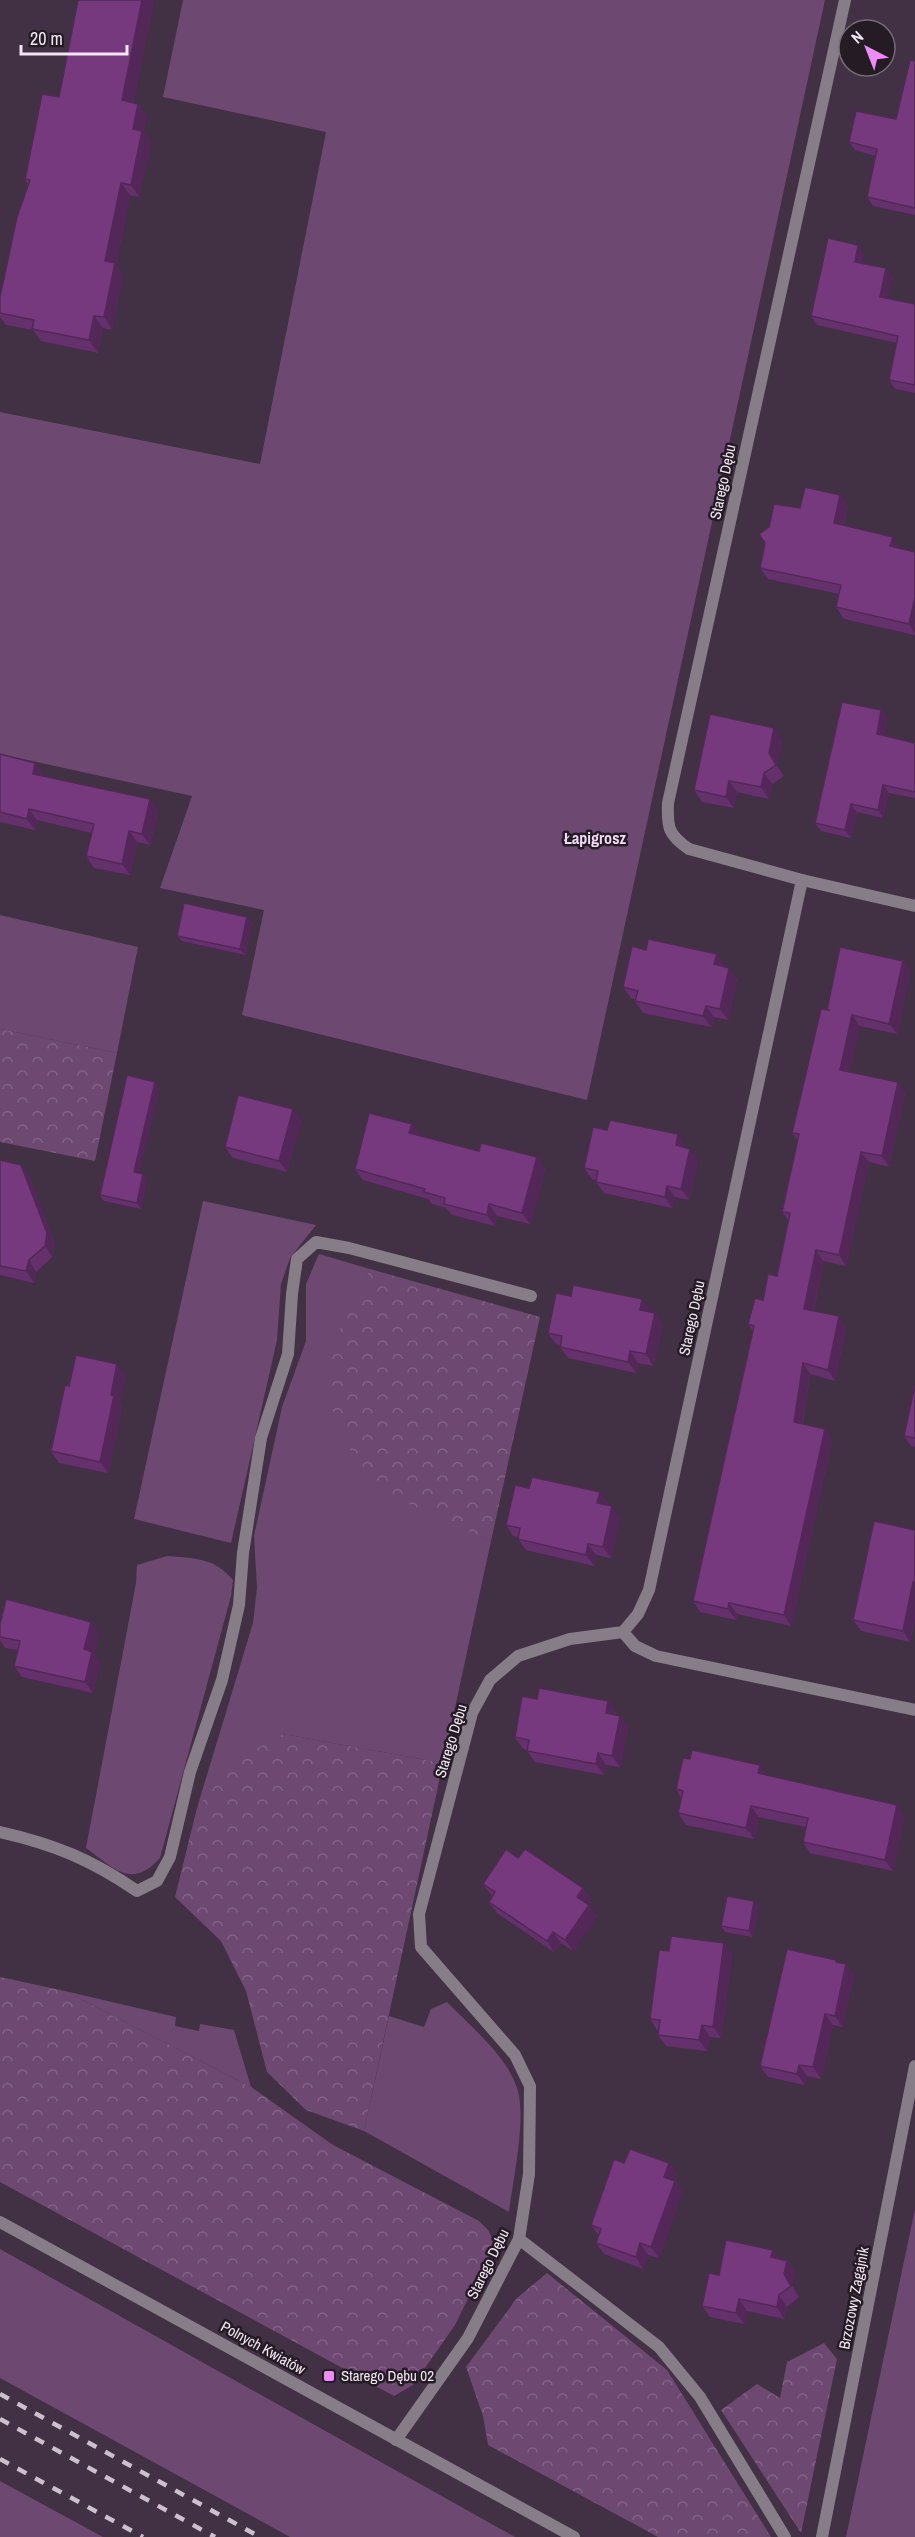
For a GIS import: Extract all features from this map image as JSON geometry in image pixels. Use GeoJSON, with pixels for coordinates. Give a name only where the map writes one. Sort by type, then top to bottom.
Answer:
{"type":"FeatureCollection","features":[{"type":"Feature","properties":{"kind":"street","name":"Starego Dębu"},"geometry":{"type":"LineString","coordinates":[[845,0],[668,803],[668,824],[675,839],[689,849],[802,880],[915,906]]}},
{"type":"Feature","properties":{"kind":"street","name":"Starego Dębu"},"geometry":{"type":"LineString","coordinates":[[396,2440],[468,2338],[519,2239],[529,2174],[530,2086],[515,2055],[421,1947],[419,1914],[472,1713],[490,1680],[518,1656],[570,1639],[623,1632],[638,1614],[649,1590],[802,880]]}},
{"type":"Feature","properties":{"kind":"street"},"geometry":{"type":"LineString","coordinates":[[0,1832],[39,1840],[103,1868],[137,1891],[157,1881],[164,1872],[170,1857],[189,1772],[222,1680],[239,1605],[243,1553],[261,1438],[288,1354],[297,1258],[316,1242],[349,1248],[531,1296]]}},
{"type":"Feature","properties":{"kind":"street"},"geometry":{"type":"LineString","coordinates":[[623,1632],[635,1647],[656,1656],[915,1710]]}},
{"type":"Feature","properties":{"kind":"street","name":"Brzozowy Zagajnik"},"geometry":{"type":"LineString","coordinates":[[822,2537],[915,2066]]}},
{"type":"Feature","properties":{"kind":"street","name":"Polnych Kwiatów"},"geometry":{"type":"LineString","coordinates":[[0,2222],[574,2537]]}},
{"type":"Feature","properties":{"kind":"street"},"geometry":{"type":"LineString","coordinates":[[519,2239],[659,2346],[700,2397],[785,2537]]}},
{"type":"Feature","properties":{"kind":"green space"},"geometry":{"type":"Polygon","coordinates":[[[183,0],[825,0],[587,1100],[242,1015],[264,910],[160,888],[192,796],[0,754],[0,412],[260,464],[326,132],[163,97],[183,0]]]}},
{"type":"Feature","properties":{"kind":"green space"},"geometry":{"type":"Polygon","coordinates":[[[0,915],[138,947],[117,1053],[0,1029],[0,915]]]}},
{"type":"Feature","properties":{"kind":"green space"},"geometry":{"type":"Polygon","coordinates":[[[0,1029],[117,1053],[95,1161],[0,1142],[0,1029]]]}},
{"type":"Feature","properties":{"kind":"green space"},"geometry":{"type":"Polygon","coordinates":[[[203,1201],[316,1225],[290,1258],[281,1284],[277,1340],[231,1543],[134,1519],[203,1201]]]}},
{"type":"Feature","properties":{"kind":"green space"},"geometry":{"type":"Polygon","coordinates":[[[319,1254],[370,1269],[334,1345],[396,1495],[491,1541],[443,1763],[283,1734],[197,1808],[253,1623],[257,1588],[254,1536],[282,1407],[306,1341],[306,1284],[319,1254]]]}},
{"type":"Feature","properties":{"kind":"green space"},"geometry":{"type":"Polygon","coordinates":[[[370,1269],[540,1317],[491,1541],[430,1514],[395,1495],[363,1466],[339,1429],[332,1409],[329,1366],[334,1344],[370,1269]]]}},
{"type":"Feature","properties":{"kind":"green space"},"geometry":{"type":"Polygon","coordinates":[[[167,1556],[203,1560],[219,1567],[233,1580],[231,1596],[160,1858],[150,1868],[140,1873],[123,1873],[86,1848],[136,1583],[137,1565],[167,1556]]]}},
{"type":"Feature","properties":{"kind":"green space"},"geometry":{"type":"Polygon","coordinates":[[[283,1734],[443,1763],[364,2131],[306,2110],[267,2072],[246,1991],[221,1941],[175,1897],[197,1808],[236,1760],[283,1734]]]}},
{"type":"Feature","properties":{"kind":"green space"},"geometry":{"type":"Polygon","coordinates":[[[0,1977],[65,1991],[251,2087],[333,2145],[479,2221],[488,2230],[495,2244],[455,2325],[413,2385],[394,2396],[0,2182],[0,1977]]]}},
{"type":"Feature","properties":{"kind":"green space"},"geometry":{"type":"Polygon","coordinates":[[[65,1991],[176,2017],[175,2026],[199,2031],[200,2024],[234,2030],[251,2087],[65,1991]]]}},
{"type":"Feature","properties":{"kind":"green space"},"geometry":{"type":"Polygon","coordinates":[[[447,2002],[497,2053],[517,2088],[520,2100],[520,2132],[509,2212],[364,2131],[389,2016],[424,2027],[431,2009],[447,2002]]]}},
{"type":"Feature","properties":{"kind":"green space"},"geometry":{"type":"Polygon","coordinates":[[[915,2209],[915,2537],[846,2537],[915,2209]]]}},
{"type":"Feature","properties":{"kind":"green space"},"geometry":{"type":"Polygon","coordinates":[[[0,2249],[515,2537],[290,2537],[0,2378],[0,2249]]]}},
{"type":"Feature","properties":{"kind":"green space"},"geometry":{"type":"Polygon","coordinates":[[[547,2273],[667,2370],[771,2537],[658,2537],[488,2445],[483,2416],[466,2367],[517,2298],[547,2273]]]}},
{"type":"Feature","properties":{"kind":"green space"},"geometry":{"type":"Polygon","coordinates":[[[824,2343],[837,2359],[801,2533],[721,2410],[757,2384],[780,2398],[787,2362],[824,2343]]]}},
{"type":"Feature","properties":{"kind":"green space"},"geometry":{"type":"Polygon","coordinates":[[[0,2481],[103,2537],[0,2537],[0,2481]]]}},
{"type":"Feature","properties":{"kind":"building"},"geometry":{"type":"Polygon","coordinates":[[[78,0],[142,0],[122,100],[138,104],[133,129],[142,131],[131,185],[121,183],[105,261],[115,263],[104,317],[94,316],[89,340],[32,329],[34,320],[0,313],[0,297],[17,217],[30,180],[25,179],[42,94],[59,97],[78,0]]]}},
{"type":"Feature","properties":{"kind":"building"},"geometry":{"type":"Polygon","coordinates":[[[910,60],[915,61],[915,208],[867,197],[877,149],[849,142],[856,111],[896,119],[910,60]]]}},
{"type":"Feature","properties":{"kind":"building"},"geometry":{"type":"Polygon","coordinates":[[[828,238],[858,245],[855,262],[886,268],[880,297],[915,304],[915,385],[889,380],[898,336],[811,316],[828,238]]]}},
{"type":"Feature","properties":{"kind":"building"},"geometry":{"type":"Polygon","coordinates":[[[805,487],[840,495],[834,523],[893,537],[890,546],[915,552],[915,597],[909,624],[836,607],[841,585],[760,568],[765,543],[759,534],[769,527],[774,504],[800,508],[805,487]]]}},
{"type":"Feature","properties":{"kind":"building"},"geometry":{"type":"Polygon","coordinates":[[[842,702],[881,710],[877,734],[915,743],[915,792],[883,785],[878,810],[851,804],[845,830],[815,823],[842,702]]]}},
{"type":"Feature","properties":{"kind":"building"},"geometry":{"type":"Polygon","coordinates":[[[710,714],[774,728],[769,753],[776,765],[764,773],[761,787],[729,781],[726,797],[694,790],[710,714]]]}},
{"type":"Feature","properties":{"kind":"building"},"geometry":{"type":"Polygon","coordinates":[[[0,754],[35,763],[33,774],[150,799],[142,834],[129,831],[122,864],[86,856],[94,824],[29,809],[27,819],[0,812],[0,754]]]}},
{"type":"Feature","properties":{"kind":"building"},"geometry":{"type":"Polygon","coordinates":[[[184,903],[247,917],[240,949],[177,936],[184,903]]]}},
{"type":"Feature","properties":{"kind":"building"},"geometry":{"type":"Polygon","coordinates":[[[648,939],[717,954],[714,964],[729,968],[720,1009],[706,1006],[703,1016],[635,1001],[638,991],[623,987],[632,946],[646,950],[648,939]]]}},
{"type":"Feature","properties":{"kind":"building"},"geometry":{"type":"Polygon","coordinates":[[[840,947],[903,961],[889,1024],[852,1015],[840,1070],[898,1082],[882,1156],[861,1152],[839,1255],[816,1250],[804,1309],[839,1316],[828,1370],[803,1363],[794,1422],[825,1429],[784,1615],[729,1603],[728,1609],[693,1601],[754,1326],[748,1324],[755,1298],[763,1300],[768,1274],[777,1276],[790,1213],[782,1212],[799,1134],[792,1133],[821,1009],[827,1010],[840,947]]]}},
{"type":"Feature","properties":{"kind":"building"},"geometry":{"type":"Polygon","coordinates":[[[127,1075],[155,1082],[134,1172],[143,1174],[137,1203],[100,1195],[127,1075]]]}},
{"type":"Feature","properties":{"kind":"building"},"geometry":{"type":"Polygon","coordinates":[[[238,1095],[293,1109],[279,1161],[225,1147],[238,1095]]]}},
{"type":"Feature","properties":{"kind":"building"},"geometry":{"type":"Polygon","coordinates":[[[369,1113],[412,1124],[409,1133],[479,1151],[481,1143],[537,1157],[522,1213],[489,1204],[487,1215],[444,1204],[445,1198],[424,1192],[425,1189],[355,1169],[369,1113]]]}},
{"type":"Feature","properties":{"kind":"building"},"geometry":{"type":"Polygon","coordinates":[[[610,1120],[678,1134],[676,1145],[690,1149],[681,1189],[667,1186],[665,1197],[596,1182],[598,1171],[584,1168],[593,1127],[607,1130],[610,1120]]]}},
{"type":"Feature","properties":{"kind":"building"},"geometry":{"type":"Polygon","coordinates":[[[0,1160],[21,1165],[47,1233],[45,1246],[29,1260],[26,1271],[0,1266],[0,1160]]]}},
{"type":"Feature","properties":{"kind":"building"},"geometry":{"type":"Polygon","coordinates":[[[573,1285],[642,1299],[640,1310],[655,1313],[646,1354],[630,1351],[628,1362],[560,1347],[562,1336],[548,1333],[556,1293],[571,1296],[573,1285]]]}},
{"type":"Feature","properties":{"kind":"building"},"geometry":{"type":"Polygon","coordinates":[[[76,1355],[117,1364],[111,1395],[114,1396],[100,1462],[51,1451],[65,1385],[69,1386],[76,1355]]]}},
{"type":"Feature","properties":{"kind":"building"},"geometry":{"type":"Polygon","coordinates":[[[915,1385],[915,1438],[904,1436],[915,1385]]]}},
{"type":"Feature","properties":{"kind":"building"},"geometry":{"type":"Polygon","coordinates":[[[532,1477],[600,1492],[597,1503],[612,1506],[603,1547],[588,1544],[586,1555],[518,1539],[520,1528],[506,1525],[515,1485],[529,1488],[532,1477]]]}},
{"type":"Feature","properties":{"kind":"building"},"geometry":{"type":"Polygon","coordinates":[[[874,1521],[915,1530],[915,1582],[913,1582],[903,1631],[853,1620],[874,1521]]]}},
{"type":"Feature","properties":{"kind":"building"},"geometry":{"type":"Polygon","coordinates":[[[6,1599],[91,1622],[84,1649],[92,1652],[85,1682],[14,1666],[20,1641],[0,1637],[0,1624],[6,1599]]]}},
{"type":"Feature","properties":{"kind":"building"},"geometry":{"type":"Polygon","coordinates":[[[539,1688],[608,1701],[606,1713],[620,1716],[612,1756],[598,1753],[596,1764],[527,1751],[529,1740],[515,1737],[522,1696],[537,1699],[539,1688]]]}},
{"type":"Feature","properties":{"kind":"building"},"geometry":{"type":"Polygon","coordinates":[[[692,1750],[760,1765],[758,1773],[897,1805],[885,1860],[803,1842],[808,1818],[751,1806],[746,1828],[678,1813],[683,1791],[676,1789],[683,1758],[690,1759],[692,1750]]]}},
{"type":"Feature","properties":{"kind":"building"},"geometry":{"type":"Polygon","coordinates":[[[506,1849],[518,1858],[525,1849],[583,1888],[577,1897],[589,1905],[565,1940],[553,1932],[547,1941],[489,1902],[495,1892],[483,1884],[506,1849]]]}},
{"type":"Feature","properties":{"kind":"building"},"geometry":{"type":"Polygon","coordinates":[[[727,1896],[754,1901],[749,1931],[721,1926],[727,1896]]]}},
{"type":"Feature","properties":{"kind":"building"},"geometry":{"type":"Polygon","coordinates":[[[671,1936],[724,1943],[713,2027],[702,2025],[699,2040],[658,2035],[660,2020],[650,2019],[659,1950],[669,1951],[671,1936]]]}},
{"type":"Feature","properties":{"kind":"building"},"geometry":{"type":"Polygon","coordinates":[[[787,1949],[846,1964],[835,2016],[825,2014],[813,2067],[799,2065],[797,2074],[760,2066],[787,1949]]]}},
{"type":"Feature","properties":{"kind":"building"},"geometry":{"type":"Polygon","coordinates":[[[630,2149],[669,2163],[664,2177],[675,2181],[651,2247],[640,2243],[636,2257],[596,2243],[601,2229],[591,2225],[614,2159],[624,2163],[630,2149]]]}},
{"type":"Feature","properties":{"kind":"building"},"geometry":{"type":"Polygon","coordinates":[[[726,2240],[773,2250],[771,2257],[787,2261],[784,2274],[791,2286],[779,2295],[777,2307],[739,2299],[736,2313],[702,2306],[709,2273],[719,2275],[726,2240]]]}},
{"type":"Feature","properties":{"kind":"railway"},"geometry":{"type":"LineString","coordinates":[[0,2394],[260,2537]]}},
{"type":"Feature","properties":{"kind":"railway"},"geometry":{"type":"LineString","coordinates":[[0,2419],[215,2537]]}},
{"type":"Feature","properties":{"kind":"railway"},"geometry":{"type":"LineString","coordinates":[[0,2459],[143,2537]]}},
{"type":"Feature","properties":{"kind":"place","name":"Starego Dębu 02"},"geometry":{"type":"Point","coordinates":[329,2376]}},
{"type":"Feature","properties":{"kind":"district","name":"Łapigrosz"},"geometry":{"type":"Point","coordinates":[595,838]}}]}
